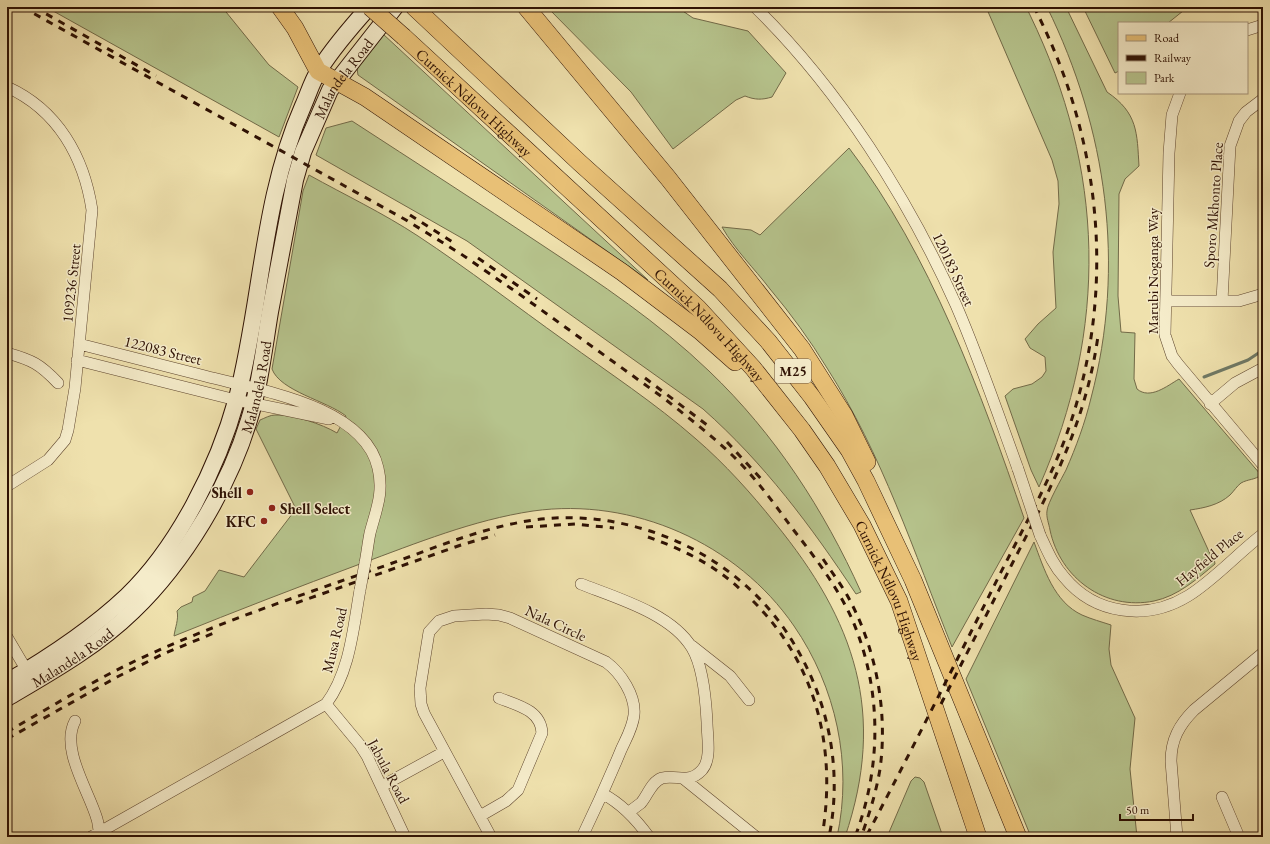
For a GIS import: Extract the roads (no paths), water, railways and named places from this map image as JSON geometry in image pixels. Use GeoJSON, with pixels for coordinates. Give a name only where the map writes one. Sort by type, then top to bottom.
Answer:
{"type":"FeatureCollection","features":[{"type":"Feature","properties":{"kind":"main road"},"geometry":{"type":"LineString","coordinates":[[280,7],[295,28],[318,71],[335,82],[365,97],[656,296],[730,357],[807,438]]}},
{"type":"Feature","properties":{"kind":"main road","name":"Malandela Road"},"geometry":{"type":"LineString","coordinates":[[7,698],[128,594],[171,542],[197,500],[209,476],[238,392],[276,183],[290,136],[318,71],[369,7]]}},
{"type":"Feature","properties":{"kind":"main road","name":"Curnick Ndlovu Highway"},"geometry":{"type":"LineString","coordinates":[[369,7],[404,37],[698,308],[753,368],[807,438],[827,466],[862,525],[899,601],[978,837]]}},
{"type":"Feature","properties":{"kind":"main road","name":"Malandela Road"},"geometry":{"type":"LineString","coordinates":[[7,682],[31,676],[90,647],[117,626],[134,611],[160,583],[179,557],[213,503],[239,450],[256,396],[299,166],[310,132],[335,82],[395,7]]}},
{"type":"Feature","properties":{"kind":"main road"},"geometry":{"type":"LineString","coordinates":[[526,7],[668,178],[802,349],[844,415],[869,465],[913,580]]}},
{"type":"Feature","properties":{"kind":"main road","name":"Curnick Ndlovu Highway"},"geometry":{"type":"LineString","coordinates":[[417,10],[580,163],[720,289],[768,340],[791,368],[849,450],[866,481],[913,580],[1018,837]]}},
{"type":"Feature","properties":{"kind":"street","name":"120183 Street"},"geometry":{"type":"LineString","coordinates":[[755,7],[776,28],[843,111],[877,159],[908,209],[956,306],[1018,469],[1040,535],[1049,556],[1064,578]]}},
{"type":"Feature","properties":{"kind":"street"},"geometry":{"type":"LineString","coordinates":[[1248,30],[1263,24]]}},
{"type":"Feature","properties":{"kind":"street","name":"109236 Street"},"geometry":{"type":"LineString","coordinates":[[7,87],[33,102],[58,127],[79,159],[88,186],[92,210],[71,416],[65,440],[48,460],[7,486]]}},
{"type":"Feature","properties":{"kind":"street","name":"Marubi Noganga Way"},"geometry":{"type":"LineString","coordinates":[[1180,94],[1172,115],[1170,131],[1165,335],[1168,347],[1174,360],[1263,465]]}},
{"type":"Feature","properties":{"kind":"street","name":"Sporo Mkhonto Place"},"geometry":{"type":"LineString","coordinates":[[1222,302],[1230,146],[1239,121],[1246,112],[1263,99]]}},
{"type":"Feature","properties":{"kind":"street"},"geometry":{"type":"LineString","coordinates":[[1166,300],[1239,302],[1263,294]]}},
{"type":"Feature","properties":{"kind":"street","name":"122083 Street"},"geometry":{"type":"LineString","coordinates":[[79,344],[238,392]]}},
{"type":"Feature","properties":{"kind":"street"},"geometry":{"type":"LineString","coordinates":[[7,353],[31,361],[42,367],[58,383]]}},
{"type":"Feature","properties":{"kind":"street","name":"122083 Street"},"geometry":{"type":"LineString","coordinates":[[77,360],[238,392]]}},
{"type":"Feature","properties":{"kind":"street"},"geometry":{"type":"LineString","coordinates":[[1210,404],[1235,383],[1263,368]]}},
{"type":"Feature","properties":{"kind":"street","name":"Musa Road"},"geometry":{"type":"LineString","coordinates":[[238,392],[343,422]]}},
{"type":"Feature","properties":{"kind":"street","name":"Musa Road"},"geometry":{"type":"LineString","coordinates":[[97,836],[326,704],[340,681],[346,664],[370,534],[381,495],[378,468],[370,448],[343,422],[300,400],[256,396],[238,392]]}},
{"type":"Feature","properties":{"kind":"street","name":"Hayfield Place"},"geometry":{"type":"LineString","coordinates":[[1064,578],[1094,602],[1123,612],[1141,612],[1158,608],[1188,596],[1260,541]]}},
{"type":"Feature","properties":{"kind":"street"},"geometry":{"type":"LineString","coordinates":[[581,584],[649,612],[674,628],[688,643],[730,676],[749,700]]}},
{"type":"Feature","properties":{"kind":"street","name":"Nala Circle"},"geometry":{"type":"LineString","coordinates":[[491,837],[444,752],[421,704],[420,688],[429,632],[433,626],[446,618],[499,615],[510,618],[606,662],[615,669],[620,676],[632,699],[634,714],[632,723],[603,794],[582,837]]}},
{"type":"Feature","properties":{"kind":"street"},"geometry":{"type":"LineString","coordinates":[[7,637],[31,676]]}},
{"type":"Feature","properties":{"kind":"street"},"geometry":{"type":"LineString","coordinates":[[629,812],[641,802],[657,780],[670,777],[684,779],[691,777],[702,769],[707,760],[708,749],[706,710],[699,666],[688,643]]}},
{"type":"Feature","properties":{"kind":"street"},"geometry":{"type":"LineString","coordinates":[[1177,837],[1171,761],[1171,750],[1174,738],[1186,718],[1194,710],[1263,653]]}},
{"type":"Feature","properties":{"kind":"street"},"geometry":{"type":"LineString","coordinates":[[480,816],[506,801],[518,790],[542,733],[542,726],[536,715],[499,698]]}},
{"type":"Feature","properties":{"kind":"street","name":"Jabula Road"},"geometry":{"type":"LineString","coordinates":[[326,704],[360,745],[382,786],[405,837]]}},
{"type":"Feature","properties":{"kind":"street"},"geometry":{"type":"LineString","coordinates":[[75,721],[70,731],[72,750],[97,819],[97,836]]}},
{"type":"Feature","properties":{"kind":"street"},"geometry":{"type":"LineString","coordinates":[[382,786],[444,752]]}},
{"type":"Feature","properties":{"kind":"street"},"geometry":{"type":"LineString","coordinates":[[684,779],[756,837]]}},
{"type":"Feature","properties":{"kind":"street"},"geometry":{"type":"LineString","coordinates":[[603,794],[614,800],[629,812],[649,837]]}},
{"type":"Feature","properties":{"kind":"street"},"geometry":{"type":"LineString","coordinates":[[1222,797],[1239,837]]}},
{"type":"Feature","properties":{"kind":"waterway"},"geometry":{"type":"LineString","coordinates":[[1204,377],[1248,360],[1263,350]]}},
{"type":"Feature","properties":{"kind":"railway"},"geometry":{"type":"LineString","coordinates":[[22,7],[406,220],[461,254],[665,399],[704,430],[732,455],[761,487],[825,572],[846,607],[862,646],[869,673],[875,728],[874,755],[870,783],[864,810],[855,837]]}},
{"type":"Feature","properties":{"kind":"railway"},"geometry":{"type":"LineString","coordinates":[[34,7],[156,76]]}},
{"type":"Feature","properties":{"kind":"railway"},"geometry":{"type":"LineString","coordinates":[[867,835],[1047,482],[1063,444],[1080,389],[1092,334],[1096,278],[1095,222],[1088,167],[1076,112],[1058,59],[1034,7]]}},
{"type":"Feature","properties":{"kind":"railway"},"geometry":{"type":"LineString","coordinates":[[410,215],[454,243]]}},
{"type":"Feature","properties":{"kind":"railway"},"geometry":{"type":"LineString","coordinates":[[478,258],[537,299]]}},
{"type":"Feature","properties":{"kind":"railway"},"geometry":{"type":"LineString","coordinates":[[941,704],[1040,508],[1065,454],[1085,397],[1098,336]]}},
{"type":"Feature","properties":{"kind":"railway"},"geometry":{"type":"LineString","coordinates":[[645,378],[711,428]]}},
{"type":"Feature","properties":{"kind":"railway"},"geometry":{"type":"LineString","coordinates":[[727,442],[764,482]]}},
{"type":"Feature","properties":{"kind":"railway"},"geometry":{"type":"LineString","coordinates":[[7,732],[70,695],[135,661],[166,647],[260,610],[457,539],[506,525],[555,518],[580,518],[610,521],[667,537],[694,550],[719,565],[743,583],[764,604],[783,627],[798,651],[810,675],[828,728],[834,782],[833,810],[829,837]]}},
{"type":"Feature","properties":{"kind":"railway"},"geometry":{"type":"LineString","coordinates":[[526,527],[575,524],[614,528]]}},
{"type":"Feature","properties":{"kind":"railway"},"geometry":{"type":"LineString","coordinates":[[296,603],[461,545],[495,535]]}},
{"type":"Feature","properties":{"kind":"railway"},"geometry":{"type":"LineString","coordinates":[[648,537],[674,547],[698,559],[722,574],[743,592]]}},
{"type":"Feature","properties":{"kind":"railway"},"geometry":{"type":"LineString","coordinates":[[823,559],[847,595],[866,636],[881,702],[882,747],[880,769],[872,804],[861,837]]}},
{"type":"Feature","properties":{"kind":"railway"},"geometry":{"type":"LineString","coordinates":[[753,601],[775,626],[793,652],[807,681],[817,710],[824,741],[827,772],[826,804],[822,837]]}},
{"type":"Feature","properties":{"kind":"railway"},"geometry":{"type":"LineString","coordinates":[[7,739],[117,677],[163,654],[214,633]]}},
{"type":"Feature","properties":{"kind":"place","name":"Shell"},"geometry":{"type":"Point","coordinates":[250,492]}},
{"type":"Feature","properties":{"kind":"place","name":"Shell Select"},"geometry":{"type":"Point","coordinates":[272,508]}},
{"type":"Feature","properties":{"kind":"place","name":"KFC"},"geometry":{"type":"Point","coordinates":[264,521]}}]}
